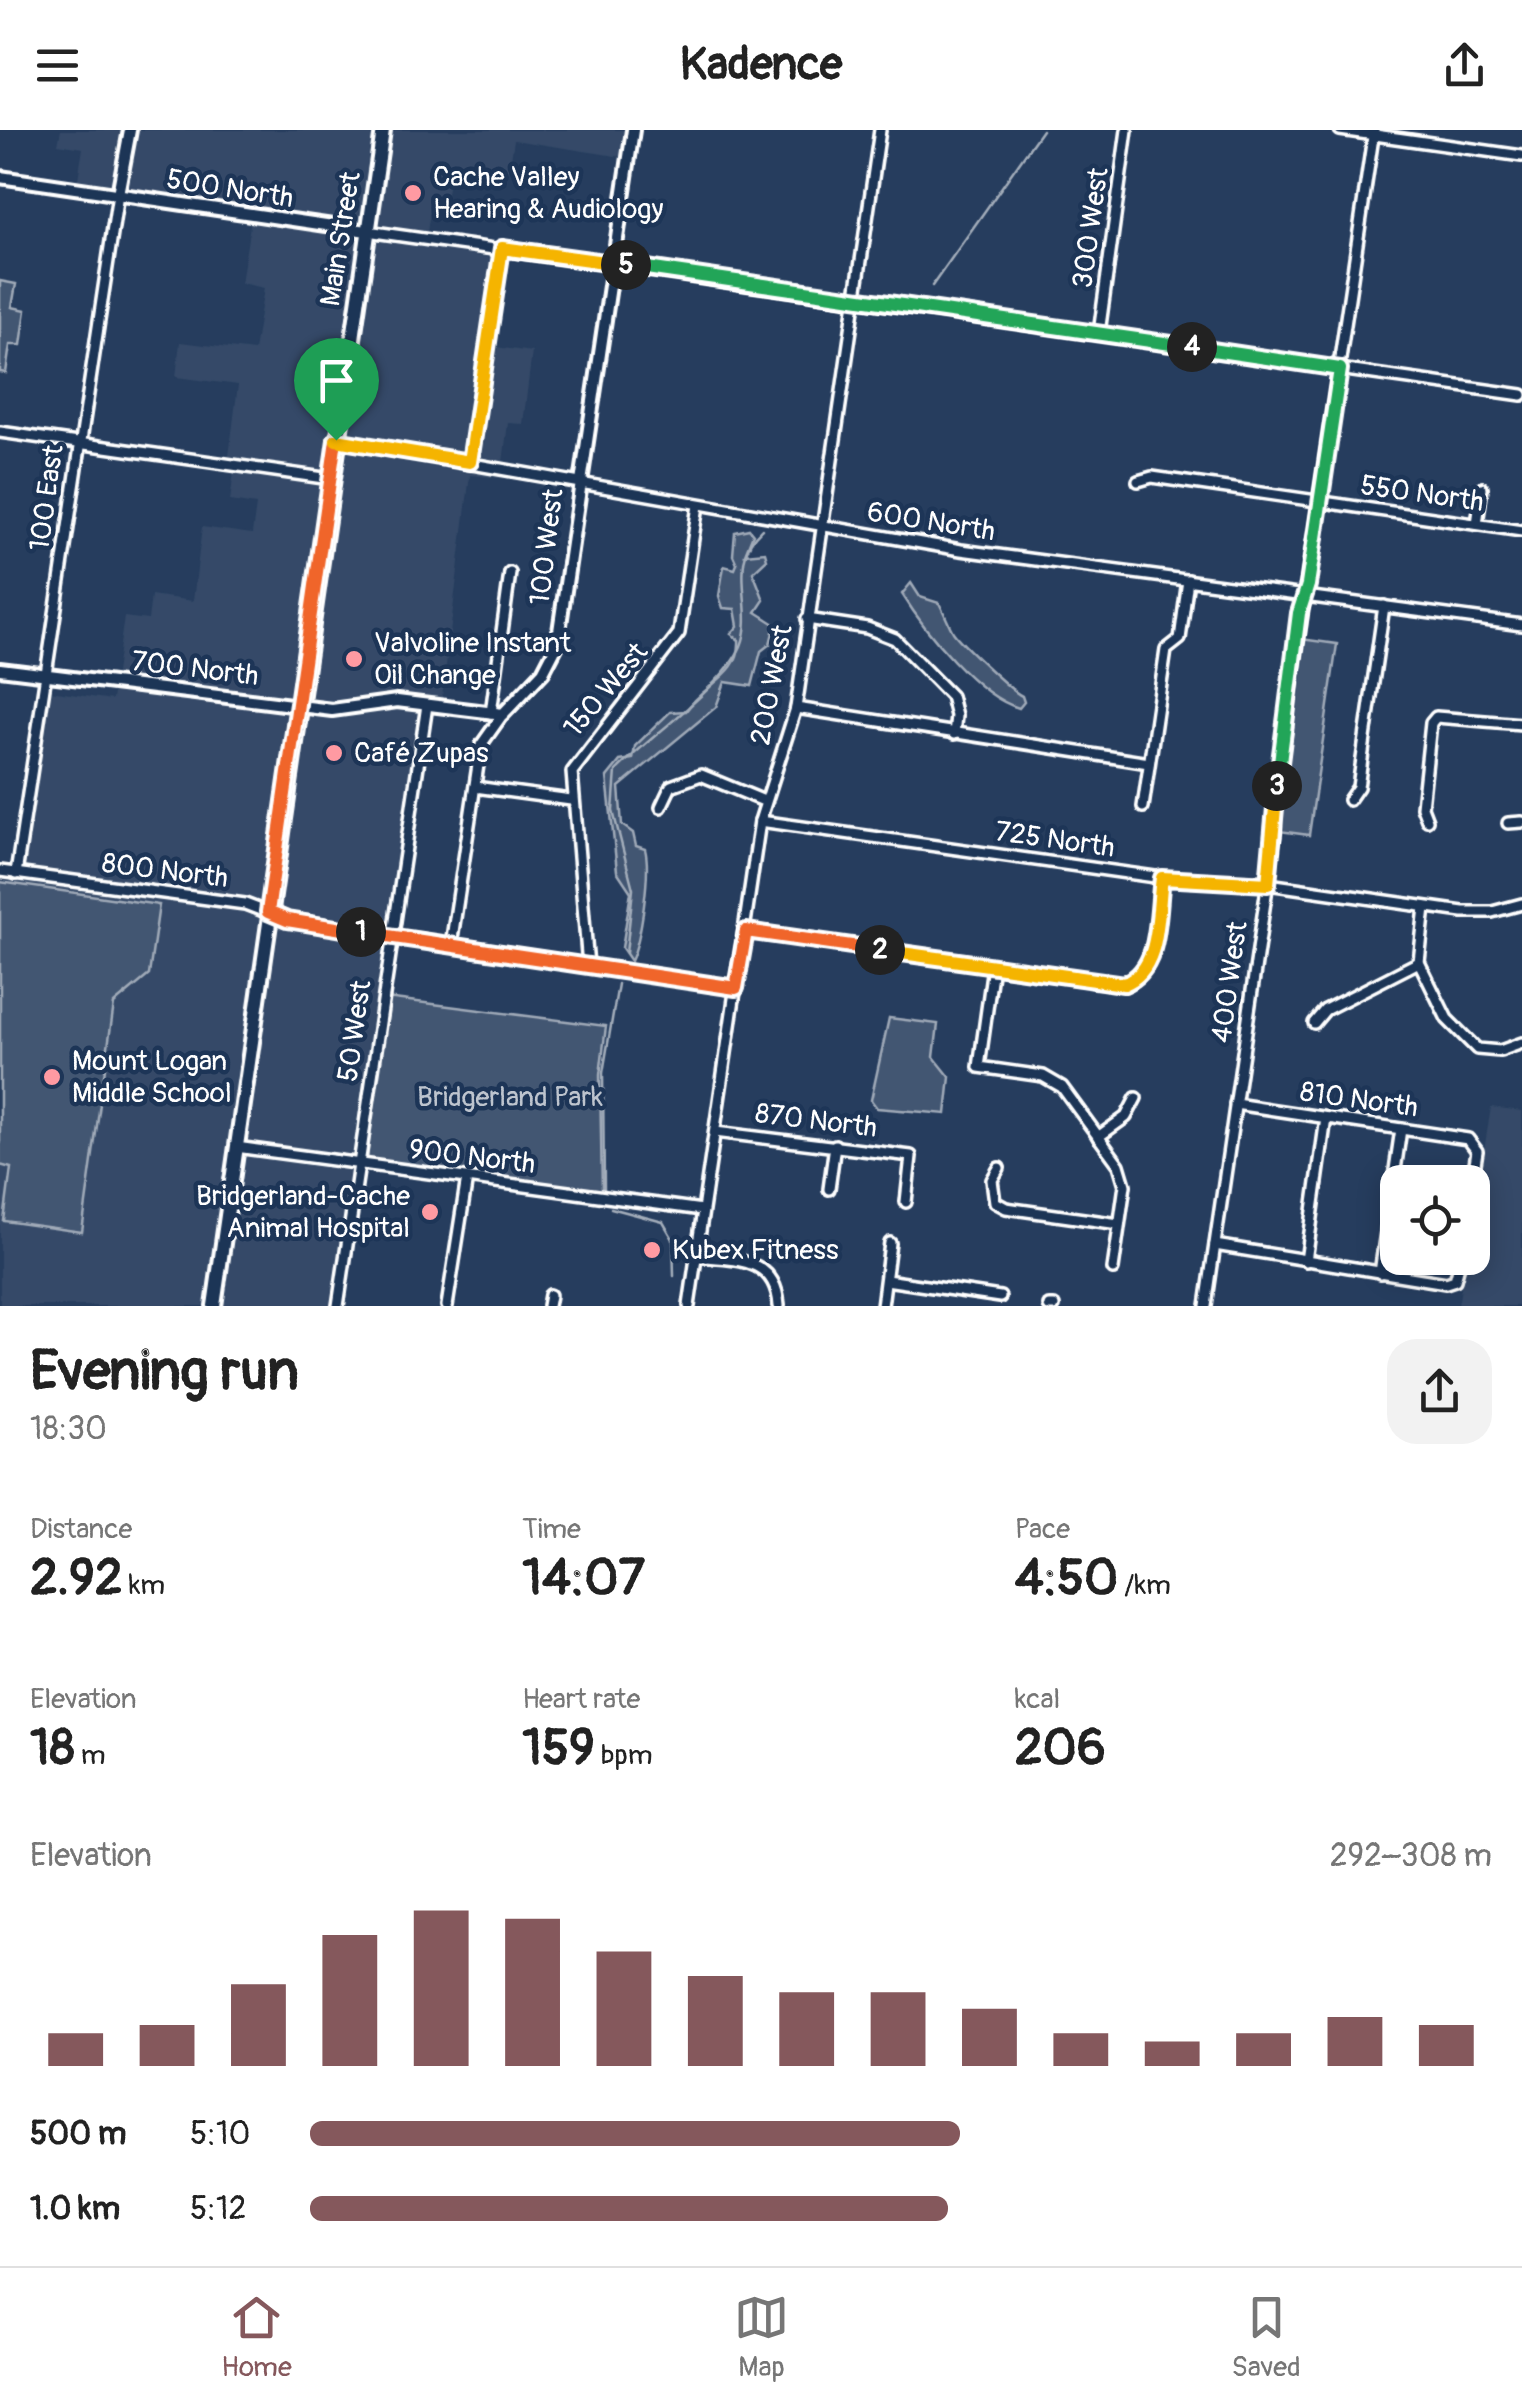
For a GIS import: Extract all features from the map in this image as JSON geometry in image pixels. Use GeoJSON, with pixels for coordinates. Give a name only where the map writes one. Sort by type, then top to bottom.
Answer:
{"type":"FeatureCollection","features":[{"type":"Feature","properties":{"kind":"main road","name":"Main Street"},"geometry":{"type":"LineString","coordinates":[[214,1306],[383,130]]}},
{"type":"Feature","properties":{"kind":"street","name":"100 East"},"geometry":{"type":"LineString","coordinates":[[16,874],[78,444],[130,130]]}},
{"type":"Feature","properties":{"kind":"street","name":"100 West"},"geometry":{"type":"LineString","coordinates":[[452,945],[481,745],[497,713],[543,672],[557,645],[632,130]]}},
{"type":"Feature","properties":{"kind":"street","name":"200 West"},"geometry":{"type":"LineString","coordinates":[[689,1306],[760,821],[796,708],[880,130]]}},
{"type":"Feature","properties":{"kind":"street","name":"300 West"},"geometry":{"type":"LineString","coordinates":[[1099,333],[1128,130]]}},
{"type":"Feature","properties":{"kind":"street"},"geometry":{"type":"LineString","coordinates":[[1340,130],[1522,156]]}},
{"type":"Feature","properties":{"kind":"street","name":"400 West"},"geometry":{"type":"LineString","coordinates":[[1206,1306],[1373,132]]}},
{"type":"Feature","properties":{"kind":"street","name":"500 North"},"geometry":{"type":"LineString","coordinates":[[0,177],[1522,395]]}},
{"type":"Feature","properties":{"kind":"street"},"geometry":{"type":"LineString","coordinates":[[470,462],[502,248]]}},
{"type":"Feature","properties":{"kind":"street"},"geometry":{"type":"LineString","coordinates":[[0,432],[331,479]]}},
{"type":"Feature","properties":{"kind":"street","name":"600 North"},"geometry":{"type":"LineString","coordinates":[[336,440],[578,480],[821,527],[1522,625]]}},
{"type":"Feature","properties":{"kind":"street","name":"550 North"},"geometry":{"type":"LineString","coordinates":[[1138,482],[1152,477],[1522,531]]}},
{"type":"Feature","properties":{"kind":"street"},"geometry":{"type":"LineString","coordinates":[[1476,524],[1482,488]]}},
{"type":"Feature","properties":{"kind":"street","name":"150 West"},"geometry":{"type":"LineString","coordinates":[[588,966],[571,800],[576,761],[679,633],[698,505]]}},
{"type":"Feature","properties":{"kind":"street"},"geometry":{"type":"LineString","coordinates":[[497,713],[510,573]]}},
{"type":"Feature","properties":{"kind":"street"},"geometry":{"type":"LineString","coordinates":[[1143,807],[1166,650],[1180,639],[1188,580]]}},
{"type":"Feature","properties":{"kind":"street"},"geometry":{"type":"LineString","coordinates":[[1349,800],[1358,787],[1384,606]]}},
{"type":"Feature","properties":{"kind":"street"},"geometry":{"type":"LineString","coordinates":[[808,619],[867,628],[895,639],[951,696],[956,716],[954,734]]}},
{"type":"Feature","properties":{"kind":"street","name":"700 North"},"geometry":{"type":"LineString","coordinates":[[0,669],[332,710],[397,701],[497,713]]}},
{"type":"Feature","properties":{"kind":"street","name":"50 West"},"geometry":{"type":"LineString","coordinates":[[338,1306],[428,704]]}},
{"type":"Feature","properties":{"kind":"street"},"geometry":{"type":"LineString","coordinates":[[796,708],[1149,763]]}},
{"type":"Feature","properties":{"kind":"street"},"geometry":{"type":"LineString","coordinates":[[1427,820],[1422,807],[1431,723],[1436,716],[1522,724]]}},
{"type":"Feature","properties":{"kind":"street"},"geometry":{"type":"LineString","coordinates":[[660,807],[671,786],[701,775],[764,801]]}},
{"type":"Feature","properties":{"kind":"street"},"geometry":{"type":"LineString","coordinates":[[476,787],[571,800]]}},
{"type":"Feature","properties":{"kind":"street","name":"725 North"},"geometry":{"type":"LineString","coordinates":[[760,821],[1162,878],[1268,884],[1424,907],[1492,912],[1522,904]]}},
{"type":"Feature","properties":{"kind":"street"},"geometry":{"type":"LineString","coordinates":[[1508,823],[1522,822]]}},
{"type":"Feature","properties":{"kind":"street","name":"800 North"},"geometry":{"type":"LineString","coordinates":[[0,871],[245,904],[287,920],[736,988]]}},
{"type":"Feature","properties":{"kind":"street"},"geometry":{"type":"LineString","coordinates":[[746,931],[1124,984],[1138,979],[1149,967],[1162,878]]}},
{"type":"Feature","properties":{"kind":"street"},"geometry":{"type":"LineString","coordinates":[[1424,907],[1419,962],[1447,1019],[1466,1043],[1500,1052],[1522,1044]]}},
{"type":"Feature","properties":{"kind":"street"},"geometry":{"type":"LineString","coordinates":[[1314,1023],[1325,1010],[1419,962]]}},
{"type":"Feature","properties":{"kind":"street"},"geometry":{"type":"LineString","coordinates":[[993,966],[979,1066],[1054,1080],[1124,1174],[1113,1270]]}},
{"type":"Feature","properties":{"kind":"street"},"geometry":{"type":"LineString","coordinates":[[1098,1137],[1126,1117],[1136,1098]]}},
{"type":"Feature","properties":{"kind":"street","name":"810 North"},"geometry":{"type":"LineString","coordinates":[[1235,1104],[1475,1143],[1473,1165]]}},
{"type":"Feature","properties":{"kind":"street"},"geometry":{"type":"LineString","coordinates":[[1306,1261],[1326,1118]]}},
{"type":"Feature","properties":{"kind":"street"},"geometry":{"type":"LineString","coordinates":[[1396,1165],[1401,1129]]}},
{"type":"Feature","properties":{"kind":"street","name":"870 North"},"geometry":{"type":"LineString","coordinates":[[715,1132],[912,1156],[906,1202]]}},
{"type":"Feature","properties":{"kind":"street"},"geometry":{"type":"LineString","coordinates":[[829,1189],[835,1145]]}},
{"type":"Feature","properties":{"kind":"street","name":"900 North"},"geometry":{"type":"LineString","coordinates":[[236,1148],[702,1210]]}},
{"type":"Feature","properties":{"kind":"street"},"geometry":{"type":"LineString","coordinates":[[999,1168],[991,1191],[995,1202],[1006,1208],[1119,1224]]}},
{"type":"Feature","properties":{"kind":"street"},"geometry":{"type":"LineString","coordinates":[[446,1306],[467,1178]]}},
{"type":"Feature","properties":{"kind":"street"},"geometry":{"type":"LineString","coordinates":[[882,1306],[890,1243]]}},
{"type":"Feature","properties":{"kind":"street"},"geometry":{"type":"LineString","coordinates":[[1214,1245],[1380,1272]]}},
{"type":"Feature","properties":{"kind":"street"},"geometry":{"type":"LineString","coordinates":[[696,1256],[752,1262],[768,1271],[778,1289],[779,1306]]}},
{"type":"Feature","properties":{"kind":"street"},"geometry":{"type":"LineString","coordinates":[[1408,1275],[1455,1280],[1457,1275]]}},
{"type":"Feature","properties":{"kind":"street"},"geometry":{"type":"LineString","coordinates":[[886,1280],[1000,1297]]}},
{"type":"Feature","properties":{"kind":"street"},"geometry":{"type":"LineString","coordinates":[[967,1306],[969,1292]]}},
{"type":"Feature","properties":{"kind":"shaded area"},"geometry":{"type":"Polygon","coordinates":[[[61,130],[626,130],[622,157],[514,140],[509,171],[499,181],[450,176],[445,205],[431,204],[425,247],[494,258],[481,345],[532,352],[523,424],[508,423],[501,478],[470,475],[442,697],[425,697],[333,1306],[0,1306],[0,882],[10,882],[36,689],[112,700],[124,617],[148,620],[151,595],[193,601],[202,527],[252,534],[256,505],[230,501],[236,457],[229,456],[238,385],[176,377],[180,342],[254,351],[264,288],[241,283],[253,206],[78,179],[83,148],[58,144],[61,130]]]}},
{"type":"Feature","properties":{"kind":"shaded area"},"geometry":{"type":"Polygon","coordinates":[[[1491,1107],[1522,1111],[1522,1306],[1458,1306],[1463,1275],[1490,1275],[1490,1165],[1482,1165],[1491,1107]]]}},
{"type":"Feature","properties":{"kind":"green space"},"geometry":{"type":"Polygon","coordinates":[[[0,281],[16,284],[12,307],[26,310],[21,345],[10,345],[6,373],[0,372],[0,281]]]}},
{"type":"Feature","properties":{"kind":"green space"},"geometry":{"type":"Polygon","coordinates":[[[749,529],[753,534],[745,554],[765,552],[767,559],[753,572],[764,600],[756,612],[775,624],[770,644],[761,651],[752,686],[725,682],[716,707],[619,787],[622,825],[633,833],[636,846],[645,849],[647,859],[644,905],[631,961],[622,948],[631,892],[617,871],[607,777],[620,761],[633,759],[635,746],[670,712],[686,711],[734,662],[739,640],[731,634],[738,626],[735,609],[723,608],[719,596],[724,566],[735,569],[737,564],[733,555],[735,532],[749,529]]]}},
{"type":"Feature","properties":{"kind":"green space"},"geometry":{"type":"Polygon","coordinates":[[[911,583],[920,597],[939,603],[953,632],[1022,696],[1024,702],[1019,708],[986,690],[938,643],[902,594],[911,583]]]}},
{"type":"Feature","properties":{"kind":"green space"},"geometry":{"type":"Polygon","coordinates":[[[1301,639],[1337,644],[1309,835],[1279,831],[1301,639]]]}},
{"type":"Feature","properties":{"kind":"green space","name":"Mount Logan Middle School"},"geometry":{"type":"Polygon","coordinates":[[[0,882],[159,905],[149,975],[114,1004],[82,1232],[4,1221],[11,1168],[0,1165],[0,882]]]}},
{"type":"Feature","properties":{"kind":"green space","name":"Bridgerland Park"},"geometry":{"type":"Polygon","coordinates":[[[386,998],[606,1026],[600,1075],[602,1193],[367,1159],[386,998]]]}},
{"type":"Feature","properties":{"kind":"green space"},"geometry":{"type":"Polygon","coordinates":[[[889,1018],[938,1024],[934,1057],[950,1077],[946,1114],[877,1108],[871,1100],[889,1018]]]}},
{"type":"Feature","properties":{"kind":"waterway"},"geometry":{"type":"LineString","coordinates":[[932,286],[1042,130]]}},
{"type":"Feature","properties":{"kind":"waterway"},"geometry":{"type":"LineString","coordinates":[[626,953],[633,889],[613,811],[616,771],[703,694],[732,662],[745,631],[745,556],[762,529]]}},
{"type":"Feature","properties":{"kind":"waterway"},"geometry":{"type":"LineString","coordinates":[[604,1190],[603,1073],[618,984]]}},
{"type":"Feature","properties":{"kind":"waterway"},"geometry":{"type":"LineString","coordinates":[[611,1208],[663,1222],[673,1239],[674,1276]]}},
{"type":"Feature","properties":{"kind":"place","name":"Cache Valley Hearing & Audiology"},"geometry":{"type":"Point","coordinates":[413,193]}},
{"type":"Feature","properties":{"kind":"place","name":"Valvoline Instant Oil Change"},"geometry":{"type":"Point","coordinates":[354,659]}},
{"type":"Feature","properties":{"kind":"place","name":"Café Zupas"},"geometry":{"type":"Point","coordinates":[334,753]}},
{"type":"Feature","properties":{"kind":"place","name":"Mount Logan Middle School"},"geometry":{"type":"Point","coordinates":[52,1077]}},
{"type":"Feature","properties":{"kind":"place","name":"Bridgerland-Cache Animal Hospital"},"geometry":{"type":"Point","coordinates":[430,1212]}},
{"type":"Feature","properties":{"kind":"place","name":"Kubex Fitness"},"geometry":{"type":"Point","coordinates":[652,1250]}},
{"type":"Feature","properties":{"kind":"route"},"geometry":{"type":"LineString","coordinates":[[502,248],[1340,369],[1308,585],[1299,613],[1268,884],[1162,878],[1149,967],[1138,979],[1124,984],[746,931],[736,988],[287,920],[268,912],[336,440],[470,462],[502,248]]}}]}
